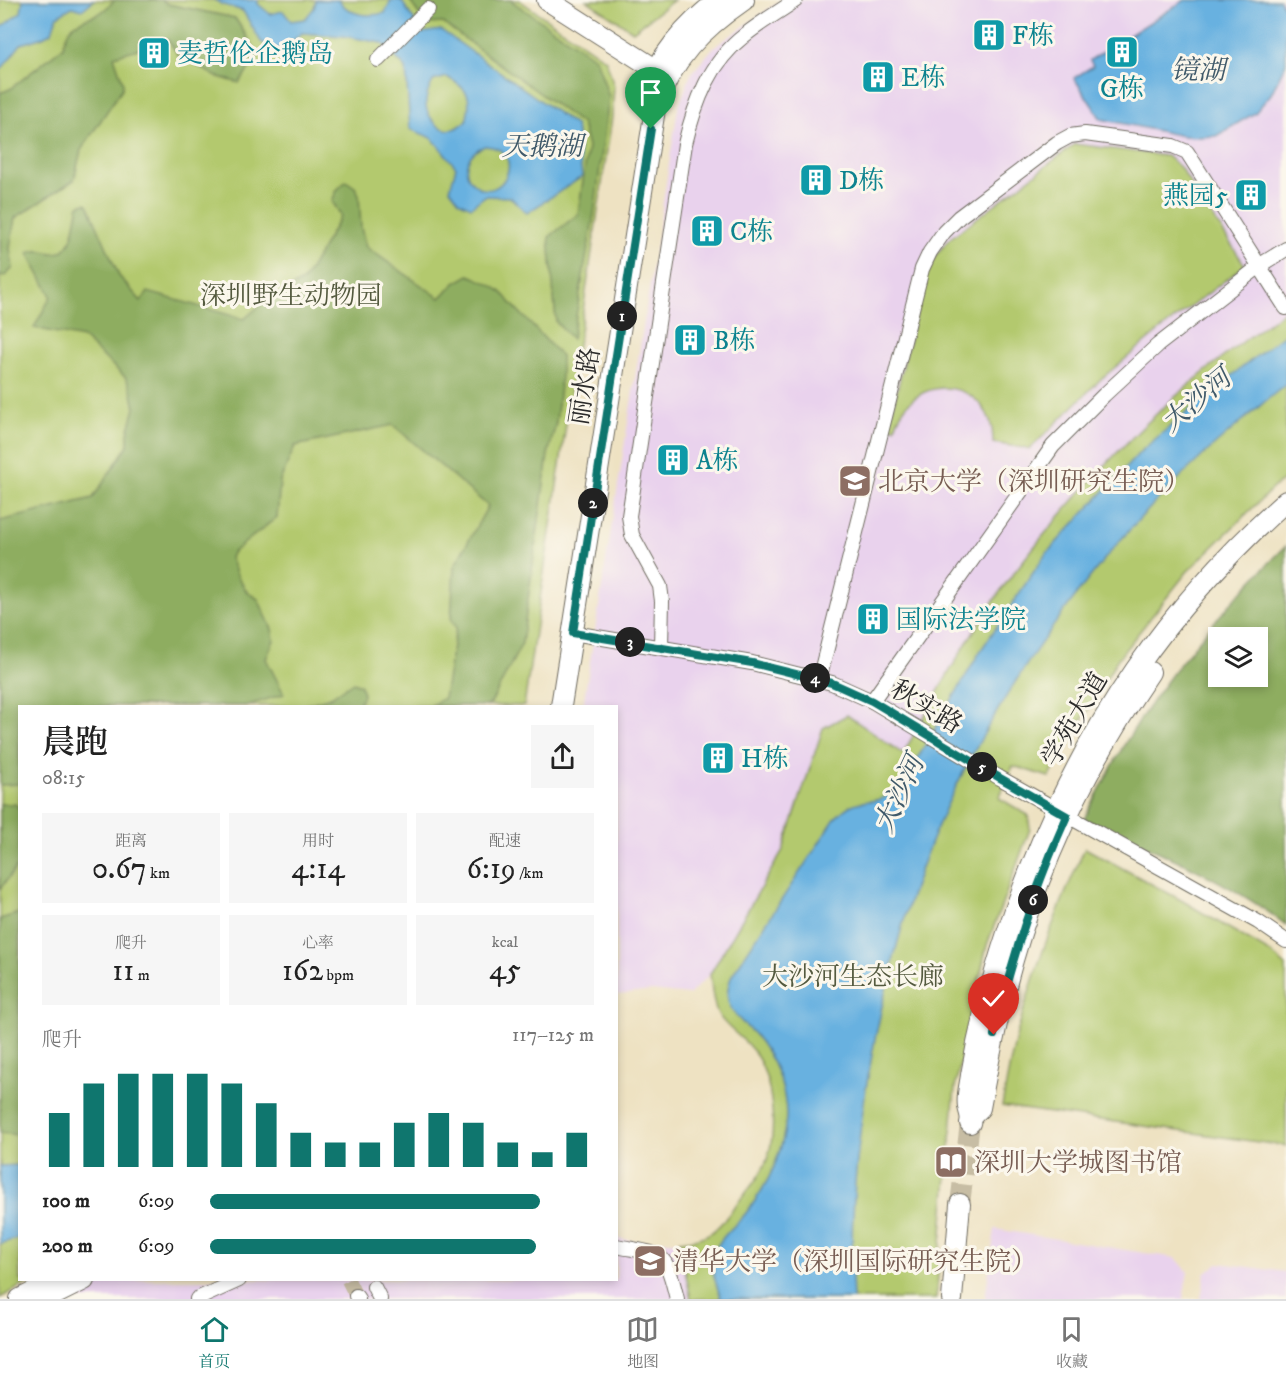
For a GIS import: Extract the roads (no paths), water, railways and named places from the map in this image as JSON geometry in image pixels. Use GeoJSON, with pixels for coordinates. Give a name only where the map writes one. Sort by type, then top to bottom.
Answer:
{"type":"FeatureCollection","features":[{"type":"Feature","properties":{"kind":"main road"},"geometry":{"type":"LineString","coordinates":[[547,0],[662,74]]}},
{"type":"Feature","properties":{"kind":"main road","name":"丽水路"},"geometry":{"type":"LineString","coordinates":[[561,705],[651,129],[661,92],[662,74],[675,42],[687,28],[719,0]]}},
{"type":"Feature","properties":{"kind":"main road","name":"丽水路"},"geometry":{"type":"LineString","coordinates":[[551,705],[638,122],[647,92],[662,74],[701,34],[744,0]]}},
{"type":"Feature","properties":{"kind":"main road","name":"学苑大道"},"geometry":{"type":"LineString","coordinates":[[971,1120],[980,1107],[994,1035],[1013,958],[1061,813],[1106,713],[1158,638],[1208,578],[1286,501]]}},
{"type":"Feature","properties":{"kind":"main road","name":"学苑大道"},"geometry":{"type":"LineString","coordinates":[[1061,813],[1158,659],[1211,593],[1262,539],[1286,518]]}},
{"type":"Feature","properties":{"kind":"main road"},"geometry":{"type":"LineString","coordinates":[[952,1299],[960,1204]]}},
{"type":"Feature","properties":{"kind":"main road"},"geometry":{"type":"LineString","coordinates":[[20,1299],[56,1281]]}},
{"type":"Feature","properties":{"kind":"main road"},"geometry":{"type":"LineString","coordinates":[[46,1299],[82,1281]]}},
{"type":"Feature","properties":{"kind":"street"},"geometry":{"type":"LineString","coordinates":[[661,647],[660,586],[632,535],[629,516],[685,144],[693,112],[707,78],[725,54],[744,36],[796,0]]}},
{"type":"Feature","properties":{"kind":"street"},"geometry":{"type":"LineString","coordinates":[[378,60],[428,9]]}},
{"type":"Feature","properties":{"kind":"street"},"geometry":{"type":"LineString","coordinates":[[819,680],[922,269],[930,252],[944,232],[959,217],[1070,136],[1085,134],[1173,147],[1187,152],[1286,308]]}},
{"type":"Feature","properties":{"kind":"street"},"geometry":{"type":"LineString","coordinates":[[872,701],[1053,446],[1104,394],[1158,345],[1286,249]]}},
{"type":"Feature","properties":{"kind":"street","name":"秋实路"},"geometry":{"type":"LineString","coordinates":[[573,633],[752,663],[819,680],[872,701],[1000,778],[1258,922],[1286,941]]}},
{"type":"Feature","properties":{"kind":"street"},"geometry":{"type":"LineString","coordinates":[[618,1246],[652,1252],[663,1260],[671,1273],[677,1299]]}},
{"type":"Feature","properties":{"kind":"street"},"geometry":{"type":"LineString","coordinates":[[197,1299],[237,1281]]}},
{"type":"Feature","properties":{"kind":"water"},"geometry":{"type":"Polygon","coordinates":[[[23,0],[94,0],[82,10],[72,7],[57,16],[52,32],[21,44],[0,71],[0,28],[21,12],[23,0]]]}},
{"type":"Feature","properties":{"kind":"water","name":"天鹅湖"},"geometry":{"type":"Polygon","coordinates":[[[215,0],[258,0],[258,4],[270,14],[283,11],[291,21],[305,19],[314,8],[316,0],[338,0],[354,12],[371,15],[385,13],[391,0],[401,0],[422,33],[441,30],[576,126],[582,177],[527,213],[510,197],[485,196],[471,207],[460,202],[450,189],[456,167],[432,138],[410,129],[406,68],[382,43],[343,36],[302,33],[281,51],[261,42],[243,11],[215,0]],[[447,77],[433,81],[426,104],[431,119],[440,127],[451,130],[466,122],[469,100],[465,90],[447,77]],[[485,146],[471,156],[467,172],[473,183],[483,189],[493,189],[501,184],[508,166],[506,157],[499,150],[485,146]]]}},
{"type":"Feature","properties":{"kind":"water","name":"镜湖"},"geometry":{"type":"Polygon","coordinates":[[[1185,0],[1280,0],[1286,11],[1286,63],[1271,94],[1255,113],[1216,136],[1183,136],[1101,119],[1074,78],[1093,66],[1090,60],[1185,0]]]}},
{"type":"Feature","properties":{"kind":"water","name":"大沙河"},"geometry":{"type":"Polygon","coordinates":[[[1286,333],[1286,385],[1188,469],[1138,520],[1107,556],[1045,638],[1016,681],[989,725],[941,817],[906,913],[870,1066],[862,1114],[854,1193],[853,1299],[721,1299],[713,1271],[714,1254],[722,1239],[742,1218],[766,1184],[781,1146],[786,1118],[784,1095],[773,1063],[761,1043],[735,1014],[728,1002],[732,975],[836,817],[850,806],[884,798],[894,790],[899,790],[981,650],[1045,555],[1141,451],[1286,333]]]}},
{"type":"Feature","properties":{"kind":"water"},"geometry":{"type":"Polygon","coordinates":[[[18,1165],[18,1238],[0,1244],[0,1166],[18,1165]]]}},
{"type":"Feature","properties":{"kind":"tunnel"},"geometry":{"type":"LineString","coordinates":[[960,1204],[970,1123]]}},
{"type":"Feature","properties":{"kind":"tunnel"},"geometry":{"type":"LineString","coordinates":[[348,1281],[356,1296]]}},
{"type":"Feature","properties":{"kind":"place","name":"F栋"},"geometry":{"type":"Point","coordinates":[989,35]}},
{"type":"Feature","properties":{"kind":"place","name":"G栋"},"geometry":{"type":"Point","coordinates":[1122,52]}},
{"type":"Feature","properties":{"kind":"place","name":"麦哲伦企鹅岛"},"geometry":{"type":"Point","coordinates":[154,53]}},
{"type":"Feature","properties":{"kind":"place","name":"E栋"},"geometry":{"type":"Point","coordinates":[878,77]}},
{"type":"Feature","properties":{"kind":"place","name":"D栋"},"geometry":{"type":"Point","coordinates":[816,180]}},
{"type":"Feature","properties":{"kind":"place","name":"燕园5"},"geometry":{"type":"Point","coordinates":[1251,195]}},
{"type":"Feature","properties":{"kind":"place","name":"C栋"},"geometry":{"type":"Point","coordinates":[707,231]}},
{"type":"Feature","properties":{"kind":"place","name":"B栋"},"geometry":{"type":"Point","coordinates":[690,340]}},
{"type":"Feature","properties":{"kind":"place","name":"A栋"},"geometry":{"type":"Point","coordinates":[673,460]}},
{"type":"Feature","properties":{"kind":"place","name":"北京大学（深圳研究生院）"},"geometry":{"type":"Point","coordinates":[855,481]}},
{"type":"Feature","properties":{"kind":"place","name":"国际法学院"},"geometry":{"type":"Point","coordinates":[873,619]}},
{"type":"Feature","properties":{"kind":"place","name":"H栋"},"geometry":{"type":"Point","coordinates":[718,758]}},
{"type":"Feature","properties":{"kind":"place","name":"深圳大学城图书馆"},"geometry":{"type":"Point","coordinates":[951,1162]}},
{"type":"Feature","properties":{"kind":"place","name":"清华大学（深圳国际研究生院）"},"geometry":{"type":"Point","coordinates":[650,1261]}},
{"type":"Feature","properties":{"kind":"park label","name":"深圳野生动物园"},"geometry":{"type":"Point","coordinates":[291,295]}},
{"type":"Feature","properties":{"kind":"park label","name":"大沙河生态长廊"},"geometry":{"type":"Point","coordinates":[853,976]}}]}
